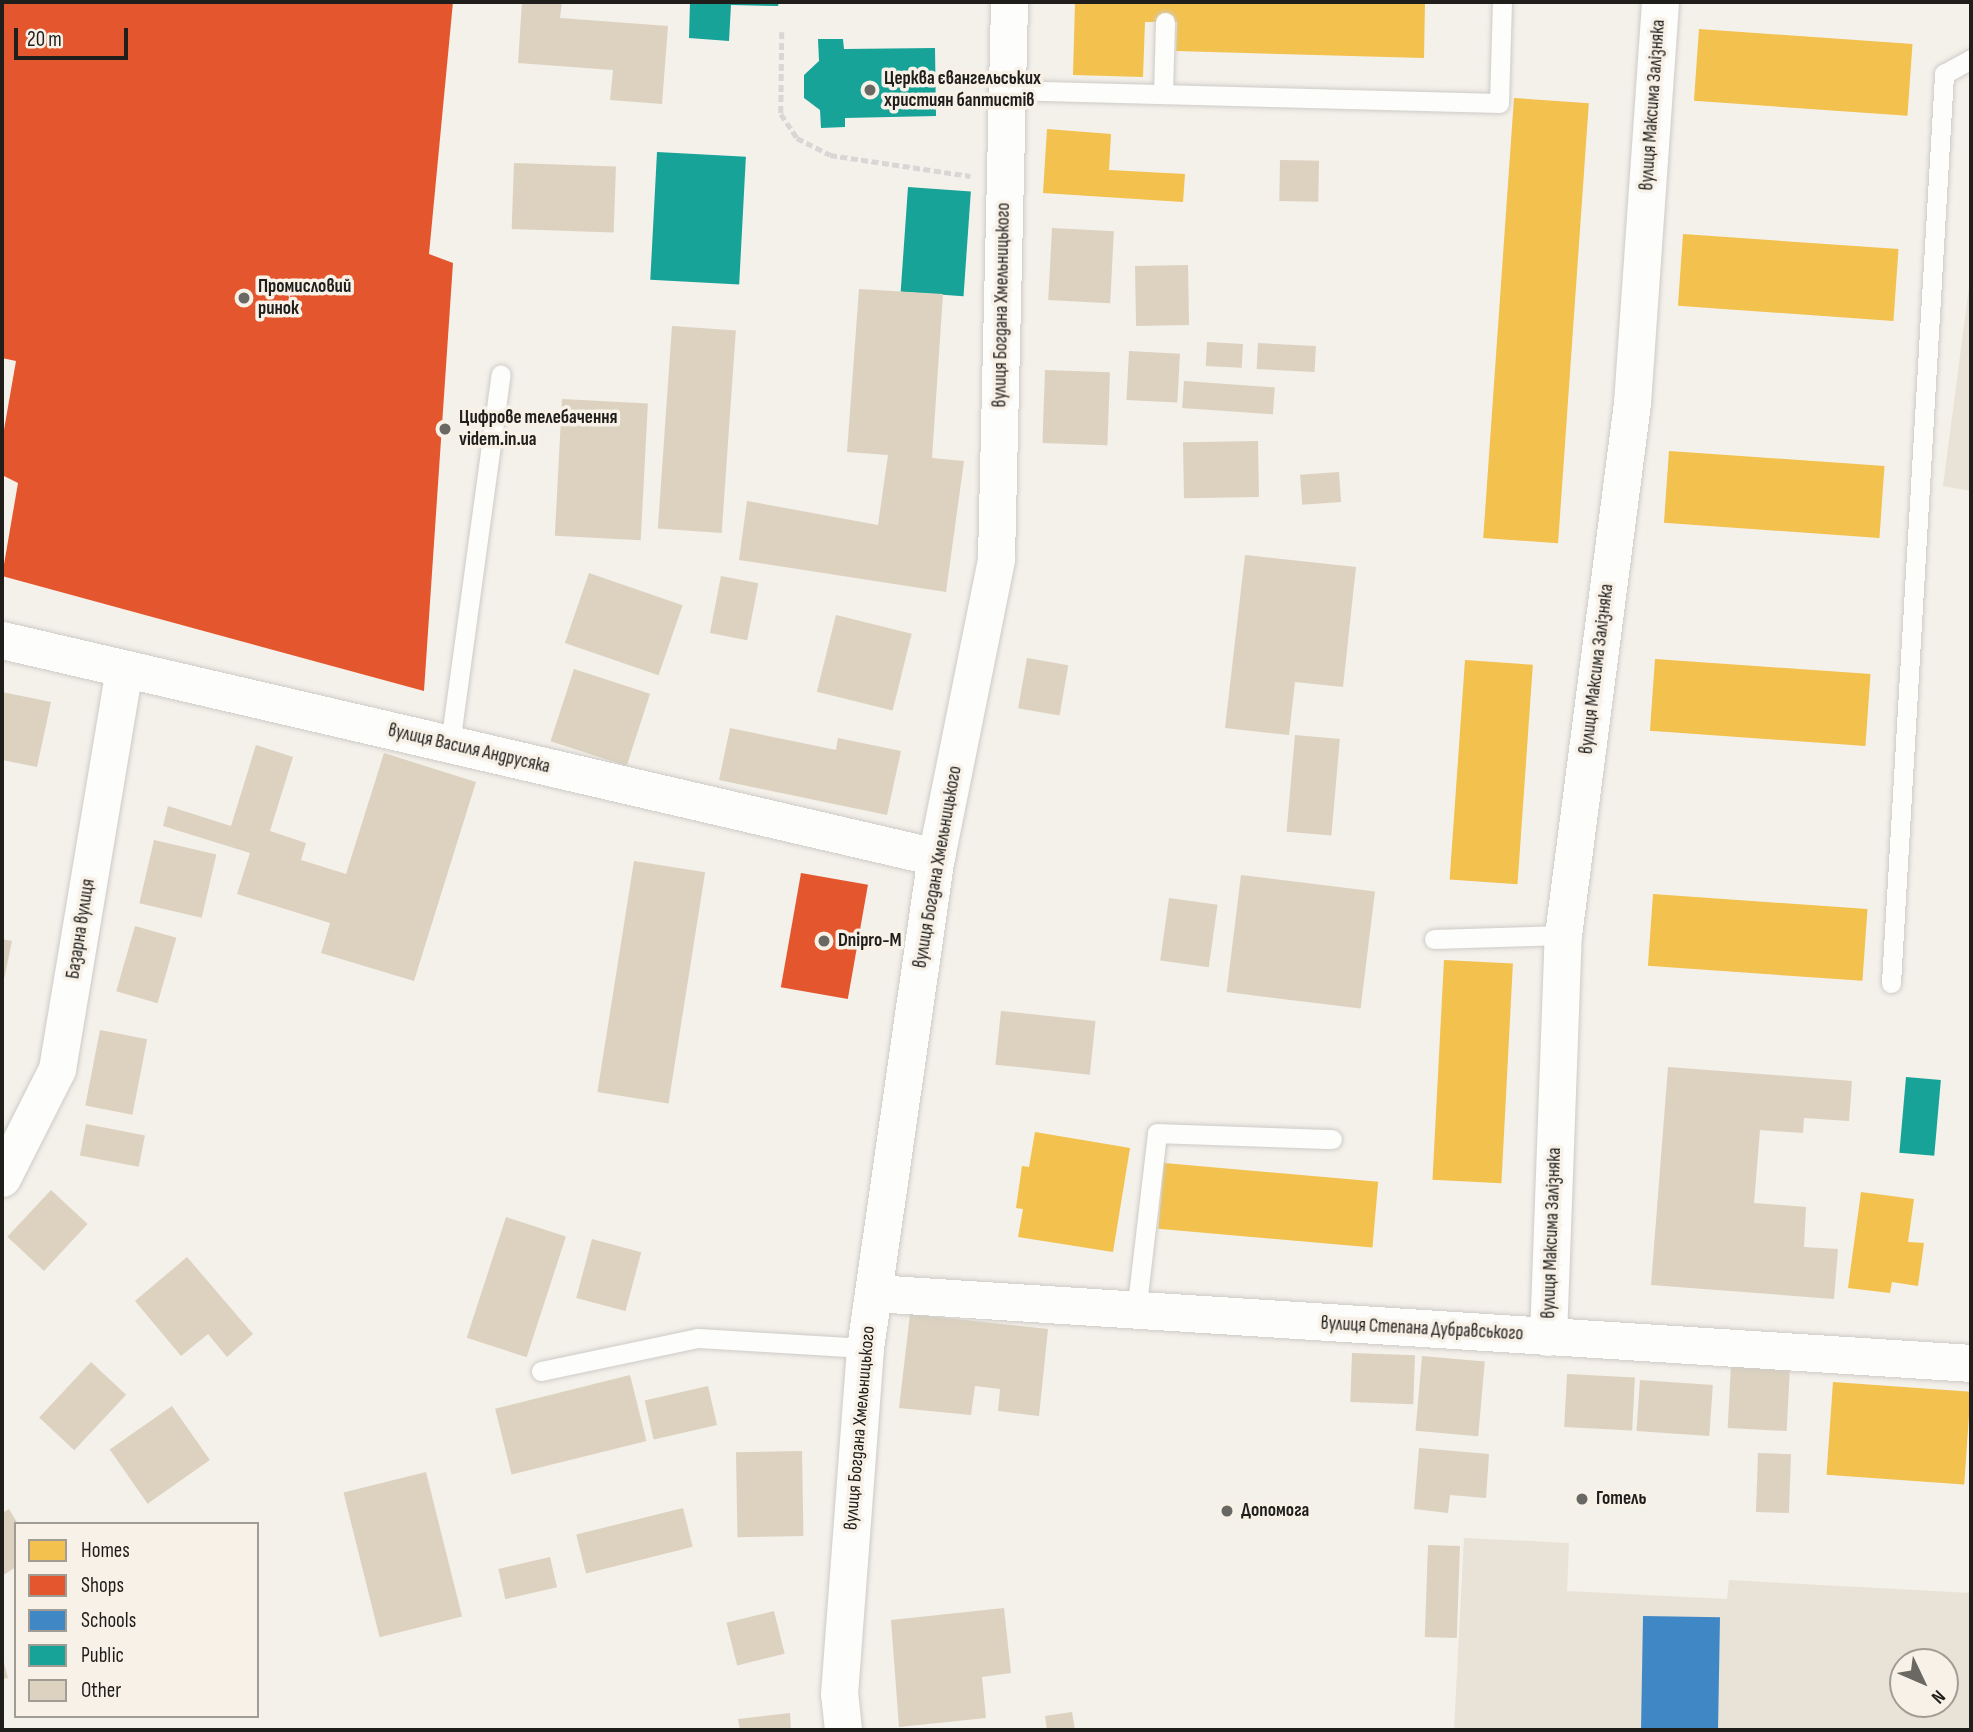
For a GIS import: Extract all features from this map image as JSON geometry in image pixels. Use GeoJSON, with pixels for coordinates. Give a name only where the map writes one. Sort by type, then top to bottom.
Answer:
{"type":"FeatureCollection","features":[{"type":"Feature","properties":{"kind":"street","name":"вулиця Богдана Хмельницького"},"geometry":{"type":"LineString","coordinates":[[843,1730],[839,1694],[865,1348],[936,857],[996,559],[993,86],[1009,2]]}},
{"type":"Feature","properties":{"kind":"street","name":"вулиця Максима Залізняка"},"geometry":{"type":"LineString","coordinates":[[1548,1337],[1563,935],[1632,403],[1660,2]]}},
{"type":"Feature","properties":{"kind":"street","name":"вулиця Василя Андрусяка"},"geometry":{"type":"LineString","coordinates":[[2,640],[936,857]]}},
{"type":"Feature","properties":{"kind":"street","name":"Базарна вулиця"},"geometry":{"type":"LineString","coordinates":[[2,1178],[57,1069],[124,669]]}},
{"type":"Feature","properties":{"kind":"street","name":"вулиця Степана Дубравського"},"geometry":{"type":"LineString","coordinates":[[874,1293],[1136,1312],[1971,1363]]}},
{"type":"Feature","properties":{"kind":"lane"},"geometry":{"type":"LineString","coordinates":[[993,86],[1163,94],[1499,103],[1502,2]]}},
{"type":"Feature","properties":{"kind":"lane"},"geometry":{"type":"LineString","coordinates":[[1163,94],[1165,22]]}},
{"type":"Feature","properties":{"kind":"lane"},"geometry":{"type":"LineString","coordinates":[[1891,983],[1944,74],[1971,59]]}},
{"type":"Feature","properties":{"kind":"lane"},"geometry":{"type":"LineString","coordinates":[[450,744],[501,374]]}},
{"type":"Feature","properties":{"kind":"lane"},"geometry":{"type":"LineString","coordinates":[[1434,939],[1563,935]]}},
{"type":"Feature","properties":{"kind":"lane"},"geometry":{"type":"LineString","coordinates":[[1136,1312],[1157,1133],[1332,1139]]}},
{"type":"Feature","properties":{"kind":"lane"},"geometry":{"type":"LineString","coordinates":[[541,1371],[698,1338],[865,1348]]}},
{"type":"Feature","properties":{"kind":"path"},"geometry":{"type":"LineString","coordinates":[[782,32],[781,114],[797,138],[830,155],[981,176]]}},
{"type":"Feature","properties":{"kind":"path"},"geometry":{"type":"LineString","coordinates":[[936,82],[993,86]]}},
{"type":"Feature","properties":{"kind":"shaded area"},"geometry":{"type":"Polygon","coordinates":[[[1971,272],[1971,491],[1943,486],[1971,272]]]}},
{"type":"Feature","properties":{"kind":"shaded area"},"geometry":{"type":"Polygon","coordinates":[[[1464,1538],[1569,1543],[1567,1591],[1727,1599],[1729,1580],[1971,1593],[1971,1730],[1454,1730],[1464,1538]]]}},
{"type":"Feature","properties":{"kind":"building: Homes"},"geometry":{"type":"Polygon","coordinates":[[[1075,2],[1425,2],[1424,58],[1176,51],[1177,22],[1145,22],[1143,77],[1073,75],[1075,2]]]}},
{"type":"Feature","properties":{"kind":"building: Homes"},"geometry":{"type":"Polygon","coordinates":[[[1699,29],[1912,44],[1907,116],[1694,101],[1699,29]]]}},
{"type":"Feature","properties":{"kind":"building: Homes"},"geometry":{"type":"Polygon","coordinates":[[[1514,98],[1589,103],[1558,543],[1483,538],[1514,98]]]}},
{"type":"Feature","properties":{"kind":"building: Homes"},"geometry":{"type":"Polygon","coordinates":[[[1047,129],[1111,134],[1109,170],[1185,174],[1183,202],[1043,193],[1047,129]]]}},
{"type":"Feature","properties":{"kind":"building: Homes"},"geometry":{"type":"Polygon","coordinates":[[[1683,234],[1898,249],[1893,321],[1678,306],[1683,234]]]}},
{"type":"Feature","properties":{"kind":"building: Homes"},"geometry":{"type":"Polygon","coordinates":[[[1669,451],[1884,466],[1879,538],[1664,523],[1669,451]]]}},
{"type":"Feature","properties":{"kind":"building: Homes"},"geometry":{"type":"Polygon","coordinates":[[[1655,659],[1870,674],[1865,746],[1650,731],[1655,659]]]}},
{"type":"Feature","properties":{"kind":"building: Homes"},"geometry":{"type":"Polygon","coordinates":[[[1465,660],[1533,665],[1517,884],[1450,879],[1465,660]]]}},
{"type":"Feature","properties":{"kind":"building: Homes"},"geometry":{"type":"Polygon","coordinates":[[[1653,894],[1867,909],[1862,981],[1648,966],[1653,894]]]}},
{"type":"Feature","properties":{"kind":"building: Homes"},"geometry":{"type":"Polygon","coordinates":[[[1444,960],[1513,964],[1501,1183],[1432,1180],[1444,960]]]}},
{"type":"Feature","properties":{"kind":"building: Homes"},"geometry":{"type":"Polygon","coordinates":[[[1035,1132],[1130,1148],[1113,1252],[1018,1237],[1023,1209],[1016,1208],[1022,1166],[1029,1167],[1035,1132]]]}},
{"type":"Feature","properties":{"kind":"building: Homes"},"geometry":{"type":"Polygon","coordinates":[[[1164,1163],[1378,1182],[1372,1247],[1158,1229],[1164,1163]]]}},
{"type":"Feature","properties":{"kind":"building: Homes"},"geometry":{"type":"Polygon","coordinates":[[[1861,1192],[1914,1199],[1908,1242],[1924,1243],[1918,1286],[1892,1282],[1890,1293],[1848,1288],[1861,1192]]]}},
{"type":"Feature","properties":{"kind":"building: Homes"},"geometry":{"type":"Polygon","coordinates":[[[1833,1382],[1971,1392],[1964,1484],[1827,1475],[1833,1382]]]}},
{"type":"Feature","properties":{"kind":"building: Shops","name":"Промисловий ринок"},"geometry":{"type":"Polygon","coordinates":[[[2,2],[453,2],[429,254],[453,263],[424,691],[2,576],[18,483],[2,475],[2,441],[16,361],[2,358],[2,2]]]}},
{"type":"Feature","properties":{"kind":"building: Shops"},"geometry":{"type":"Polygon","coordinates":[[[801,873],[868,885],[848,999],[781,987],[801,873]]]}},
{"type":"Feature","properties":{"kind":"building: Schools"},"geometry":{"type":"Polygon","coordinates":[[[1643,1616],[1720,1617],[1718,1730],[1641,1730],[1643,1616]]]}},
{"type":"Feature","properties":{"kind":"building: Public"},"geometry":{"type":"Polygon","coordinates":[[[690,2],[779,2],[778,6],[731,5],[729,41],[689,38],[690,2]]]}},
{"type":"Feature","properties":{"kind":"building: Public","name":"Церква євангельських християн баптистів"},"geometry":{"type":"Polygon","coordinates":[[[818,39],[843,39],[844,49],[935,48],[936,116],[845,118],[845,127],[821,128],[820,110],[804,98],[804,75],[819,61],[818,39]]]}},
{"type":"Feature","properties":{"kind":"building: Public"},"geometry":{"type":"Polygon","coordinates":[[[657,152],[746,157],[739,284],[650,280],[657,152]]]}},
{"type":"Feature","properties":{"kind":"building: Public"},"geometry":{"type":"Polygon","coordinates":[[[908,187],[971,191],[964,296],[901,292],[908,187]]]}},
{"type":"Feature","properties":{"kind":"building: Public"},"geometry":{"type":"Polygon","coordinates":[[[1906,1077],[1941,1080],[1934,1156],[1899,1153],[1906,1077]]]}},
{"type":"Feature","properties":{"kind":"building: Other"},"geometry":{"type":"Polygon","coordinates":[[[522,2],[562,2],[560,18],[668,26],[662,104],[610,100],[613,70],[518,63],[522,2]]]}},
{"type":"Feature","properties":{"kind":"building: Other"},"geometry":{"type":"Polygon","coordinates":[[[1280,160],[1319,161],[1318,202],[1279,201],[1280,160]]]}},
{"type":"Feature","properties":{"kind":"building: Other"},"geometry":{"type":"Polygon","coordinates":[[[514,163],[616,167],[614,233],[512,229],[514,163]]]}},
{"type":"Feature","properties":{"kind":"building: Other"},"geometry":{"type":"Polygon","coordinates":[[[1052,228],[1114,231],[1110,303],[1048,300],[1052,228]]]}},
{"type":"Feature","properties":{"kind":"building: Other"},"geometry":{"type":"Polygon","coordinates":[[[1188,265],[1189,325],[1136,326],[1135,266],[1188,265]]]}},
{"type":"Feature","properties":{"kind":"building: Other"},"geometry":{"type":"Polygon","coordinates":[[[859,289],[943,294],[932,458],[964,461],[946,592],[739,560],[747,501],[878,525],[888,455],[847,452],[859,289]]]}},
{"type":"Feature","properties":{"kind":"building: Other"},"geometry":{"type":"Polygon","coordinates":[[[672,326],[736,330],[722,533],[658,529],[672,326]]]}},
{"type":"Feature","properties":{"kind":"building: Other"},"geometry":{"type":"Polygon","coordinates":[[[1207,342],[1243,344],[1242,368],[1206,366],[1207,342]]]}},
{"type":"Feature","properties":{"kind":"building: Other"},"geometry":{"type":"Polygon","coordinates":[[[1258,343],[1316,346],[1315,372],[1257,369],[1258,343]]]}},
{"type":"Feature","properties":{"kind":"building: Other"},"geometry":{"type":"Polygon","coordinates":[[[1129,351],[1180,354],[1177,403],[1126,400],[1129,351]]]}},
{"type":"Feature","properties":{"kind":"building: Other"},"geometry":{"type":"Polygon","coordinates":[[[1045,370],[1110,372],[1107,445],[1042,443],[1045,370]]]}},
{"type":"Feature","properties":{"kind":"building: Other"},"geometry":{"type":"Polygon","coordinates":[[[1184,381],[1275,387],[1273,414],[1182,408],[1184,381]]]}},
{"type":"Feature","properties":{"kind":"building: Other"},"geometry":{"type":"Polygon","coordinates":[[[562,399],[648,404],[641,540],[555,536],[562,399]]]}},
{"type":"Feature","properties":{"kind":"building: Other"},"geometry":{"type":"Polygon","coordinates":[[[1258,441],[1259,497],[1184,498],[1183,442],[1258,441]]]}},
{"type":"Feature","properties":{"kind":"building: Other"},"geometry":{"type":"Polygon","coordinates":[[[1339,472],[1341,502],[1302,505],[1300,475],[1339,472]]]}},
{"type":"Feature","properties":{"kind":"building: Other"},"geometry":{"type":"Polygon","coordinates":[[[1245,555],[1356,567],[1343,687],[1295,682],[1289,735],[1225,728],[1245,555]]]}},
{"type":"Feature","properties":{"kind":"building: Other"},"geometry":{"type":"Polygon","coordinates":[[[589,573],[683,605],[659,675],[565,643],[589,573]]]}},
{"type":"Feature","properties":{"kind":"building: Other"},"geometry":{"type":"Polygon","coordinates":[[[721,576],[758,583],[747,640],[710,633],[721,576]]]}},
{"type":"Feature","properties":{"kind":"building: Other"},"geometry":{"type":"Polygon","coordinates":[[[836,615],[912,634],[893,711],[817,692],[836,615]]]}},
{"type":"Feature","properties":{"kind":"building: Other"},"geometry":{"type":"Polygon","coordinates":[[[1027,658],[1068,665],[1060,716],[1018,708],[1027,658]]]}},
{"type":"Feature","properties":{"kind":"building: Other"},"geometry":{"type":"Polygon","coordinates":[[[574,669],[650,694],[627,766],[551,741],[574,669]]]}},
{"type":"Feature","properties":{"kind":"building: Other"},"geometry":{"type":"Polygon","coordinates":[[[2,692],[51,702],[37,767],[2,760],[2,692]]]}},
{"type":"Feature","properties":{"kind":"building: Other"},"geometry":{"type":"Polygon","coordinates":[[[730,728],[836,750],[838,738],[901,751],[887,815],[719,780],[730,728]]]}},
{"type":"Feature","properties":{"kind":"building: Other"},"geometry":{"type":"Polygon","coordinates":[[[1295,735],[1340,739],[1331,836],[1287,832],[1295,735]]]}},
{"type":"Feature","properties":{"kind":"building: Other"},"geometry":{"type":"Polygon","coordinates":[[[256,745],[293,757],[270,831],[306,843],[301,860],[346,874],[384,753],[476,782],[414,981],[321,953],[330,923],[237,894],[250,853],[163,826],[168,806],[231,826],[256,745]]]}},
{"type":"Feature","properties":{"kind":"building: Other"},"geometry":{"type":"Polygon","coordinates":[[[154,840],[216,854],[202,918],[139,903],[154,840]]]}},
{"type":"Feature","properties":{"kind":"building: Other"},"geometry":{"type":"Polygon","coordinates":[[[634,861],[705,872],[669,1103],[597,1092],[634,861]]]}},
{"type":"Feature","properties":{"kind":"building: Other"},"geometry":{"type":"Polygon","coordinates":[[[1241,875],[1375,891],[1361,1009],[1227,992],[1241,875]]]}},
{"type":"Feature","properties":{"kind":"building: Other"},"geometry":{"type":"Polygon","coordinates":[[[1169,898],[1218,905],[1209,967],[1160,960],[1169,898]]]}},
{"type":"Feature","properties":{"kind":"building: Other"},"geometry":{"type":"Polygon","coordinates":[[[135,926],[176,938],[158,1003],[116,991],[135,926]]]}},
{"type":"Feature","properties":{"kind":"building: Other"},"geometry":{"type":"Polygon","coordinates":[[[2,939],[12,941],[3,984],[2,983],[2,939]]]}},
{"type":"Feature","properties":{"kind":"building: Other"},"geometry":{"type":"Polygon","coordinates":[[[1001,1011],[1095,1021],[1090,1075],[995,1065],[1001,1011]]]}},
{"type":"Feature","properties":{"kind":"building: Other"},"geometry":{"type":"Polygon","coordinates":[[[100,1030],[147,1039],[132,1115],[85,1106],[100,1030]]]}},
{"type":"Feature","properties":{"kind":"building: Other"},"geometry":{"type":"Polygon","coordinates":[[[1668,1067],[1852,1081],[1849,1121],[1804,1118],[1803,1133],[1760,1130],[1754,1203],[1806,1207],[1804,1247],[1838,1249],[1834,1299],[1651,1285],[1668,1067]]]}},
{"type":"Feature","properties":{"kind":"building: Other"},"geometry":{"type":"Polygon","coordinates":[[[86,1124],[145,1135],[139,1167],[80,1155],[86,1124]]]}},
{"type":"Feature","properties":{"kind":"building: Other"},"geometry":{"type":"Polygon","coordinates":[[[51,1190],[88,1224],[44,1271],[7,1237],[51,1190]]]}},
{"type":"Feature","properties":{"kind":"building: Other"},"geometry":{"type":"Polygon","coordinates":[[[506,1217],[566,1236],[527,1357],[467,1338],[506,1217]]]}},
{"type":"Feature","properties":{"kind":"building: Other"},"geometry":{"type":"Polygon","coordinates":[[[592,1239],[641,1252],[625,1311],[576,1298],[592,1239]]]}},
{"type":"Feature","properties":{"kind":"building: Other"},"geometry":{"type":"Polygon","coordinates":[[[187,1257],[253,1334],[227,1357],[208,1334],[181,1356],[135,1301],[187,1257]]]}},
{"type":"Feature","properties":{"kind":"building: Other"},"geometry":{"type":"Polygon","coordinates":[[[910,1314],[1048,1329],[1039,1416],[998,1411],[1000,1389],[975,1386],[971,1415],[899,1408],[910,1314]]]}},
{"type":"Feature","properties":{"kind":"building: Other"},"geometry":{"type":"Polygon","coordinates":[[[1352,1353],[1415,1355],[1413,1404],[1350,1402],[1352,1353]]]}},
{"type":"Feature","properties":{"kind":"building: Other"},"geometry":{"type":"Polygon","coordinates":[[[1422,1356],[1485,1361],[1478,1436],[1415,1431],[1422,1356]]]}},
{"type":"Feature","properties":{"kind":"building: Other"},"geometry":{"type":"Polygon","coordinates":[[[91,1362],[126,1395],[74,1450],[39,1418],[91,1362]]]}},
{"type":"Feature","properties":{"kind":"building: Other"},"geometry":{"type":"Polygon","coordinates":[[[1731,1365],[1790,1368],[1787,1431],[1728,1428],[1731,1365]]]}},
{"type":"Feature","properties":{"kind":"building: Other"},"geometry":{"type":"Polygon","coordinates":[[[1567,1374],[1635,1378],[1632,1430],[1564,1427],[1567,1374]]]}},
{"type":"Feature","properties":{"kind":"building: Other"},"geometry":{"type":"Polygon","coordinates":[[[630,1375],[646,1441],[512,1475],[495,1409],[630,1375]]]}},
{"type":"Feature","properties":{"kind":"building: Other"},"geometry":{"type":"Polygon","coordinates":[[[1640,1380],[1713,1385],[1709,1436],[1636,1431],[1640,1380]]]}},
{"type":"Feature","properties":{"kind":"building: Other"},"geometry":{"type":"Polygon","coordinates":[[[708,1386],[717,1425],[654,1440],[645,1401],[708,1386]]]}},
{"type":"Feature","properties":{"kind":"building: Other"},"geometry":{"type":"Polygon","coordinates":[[[172,1406],[210,1460],[148,1504],[110,1450],[172,1406]]]}},
{"type":"Feature","properties":{"kind":"building: Other"},"geometry":{"type":"Polygon","coordinates":[[[1419,1448],[1489,1454],[1486,1498],[1450,1495],[1448,1513],[1414,1509],[1419,1448]]]}},
{"type":"Feature","properties":{"kind":"building: Other"},"geometry":{"type":"Polygon","coordinates":[[[802,1451],[803,1536],[737,1537],[736,1452],[802,1451]]]}},
{"type":"Feature","properties":{"kind":"building: Other"},"geometry":{"type":"Polygon","coordinates":[[[1758,1453],[1791,1454],[1789,1513],[1756,1512],[1758,1453]]]}},
{"type":"Feature","properties":{"kind":"building: Other"},"geometry":{"type":"Polygon","coordinates":[[[426,1472],[462,1617],[380,1637],[344,1493],[426,1472]]]}},
{"type":"Feature","properties":{"kind":"building: Other"},"geometry":{"type":"Polygon","coordinates":[[[683,1508],[693,1547],[586,1573],[576,1535],[683,1508]]]}},
{"type":"Feature","properties":{"kind":"building: Other"},"geometry":{"type":"Polygon","coordinates":[[[9,1509],[17,1522],[14,1522],[14,1568],[2,1576],[2,1513],[9,1509]]]}},
{"type":"Feature","properties":{"kind":"building: Other"},"geometry":{"type":"Polygon","coordinates":[[[1428,1545],[1460,1546],[1457,1638],[1425,1637],[1428,1545]]]}},
{"type":"Feature","properties":{"kind":"building: Other"},"geometry":{"type":"Polygon","coordinates":[[[550,1557],[557,1587],[505,1599],[498,1569],[550,1557]]]}},
{"type":"Feature","properties":{"kind":"building: Other"},"geometry":{"type":"Polygon","coordinates":[[[1004,1608],[1011,1673],[982,1677],[986,1718],[899,1727],[891,1620],[1004,1608]]]}},
{"type":"Feature","properties":{"kind":"building: Other"},"geometry":{"type":"Polygon","coordinates":[[[774,1611],[785,1654],[737,1666],[726,1623],[774,1611]]]}},
{"type":"Feature","properties":{"kind":"building: Other"},"geometry":{"type":"Polygon","coordinates":[[[2,1655],[8,1678],[2,1679],[2,1655]]]}},
{"type":"Feature","properties":{"kind":"building: Other"},"geometry":{"type":"Polygon","coordinates":[[[1072,1712],[1075,1730],[1047,1730],[1045,1716],[1072,1712]]]}},
{"type":"Feature","properties":{"kind":"building: Other"},"geometry":{"type":"Polygon","coordinates":[[[790,1713],[791,1730],[740,1730],[738,1719],[790,1713]]]}},
{"type":"Feature","properties":{"kind":"place","name":"Церква євангельських християн баптистів"},"geometry":{"type":"Point","coordinates":[870,90]}},
{"type":"Feature","properties":{"kind":"place","name":"Промисловий ринок"},"geometry":{"type":"Point","coordinates":[244,298]}},
{"type":"Feature","properties":{"kind":"place","name":"Цифрове телебачення videm.in.ua"},"geometry":{"type":"Point","coordinates":[445,429]}},
{"type":"Feature","properties":{"kind":"place","name":"Dnipro-M"},"geometry":{"type":"Point","coordinates":[824,941]}},
{"type":"Feature","properties":{"kind":"place","name":"Готель"},"geometry":{"type":"Point","coordinates":[1582,1499]}},
{"type":"Feature","properties":{"kind":"place","name":"Допомога"},"geometry":{"type":"Point","coordinates":[1227,1511]}}]}
